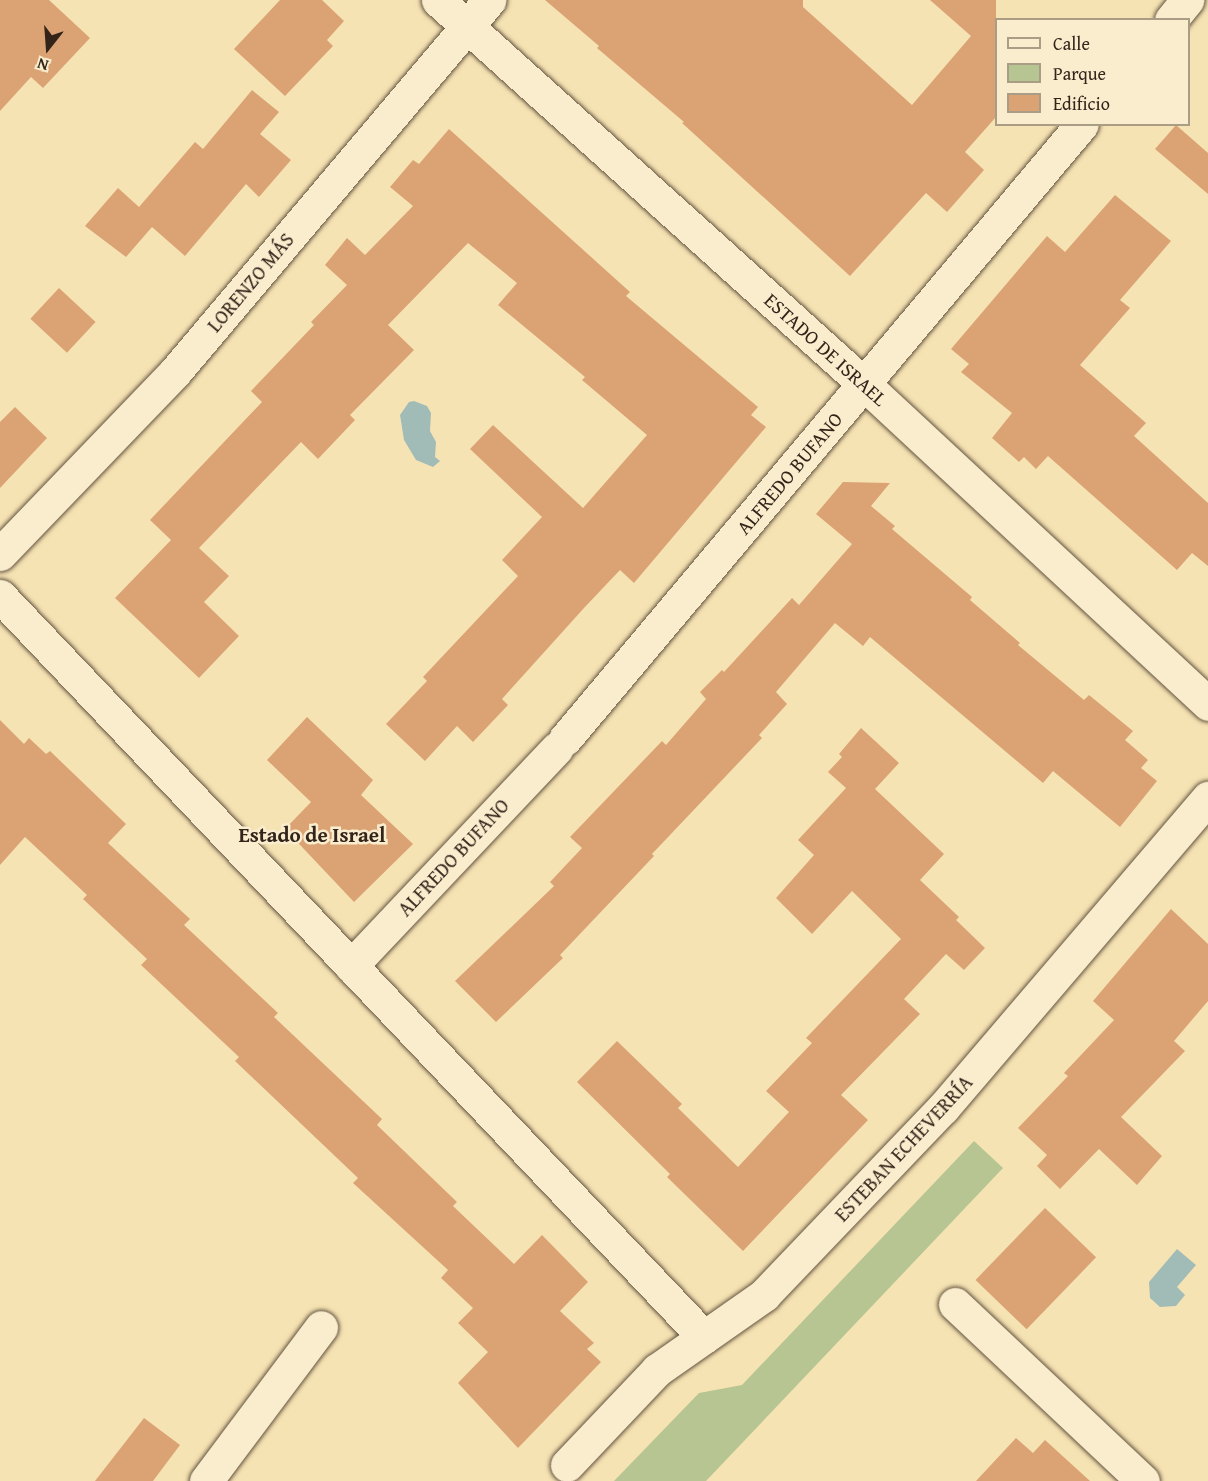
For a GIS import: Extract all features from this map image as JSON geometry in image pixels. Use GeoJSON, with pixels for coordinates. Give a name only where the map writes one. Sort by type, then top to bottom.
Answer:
{"type":"FeatureCollection","features":[{"type":"Feature","properties":{"kind":"street","name":"ESTADO DE ISRAEL"},"geometry":{"type":"LineString","coordinates":[[438,0],[864,384],[1208,704]]}},
{"type":"Feature","properties":{"kind":"street","name":"LORENZO MÁS"},"geometry":{"type":"LineString","coordinates":[[0,554],[175,372],[489,0]]}},
{"type":"Feature","properties":{"kind":"street"},"geometry":{"type":"LineString","coordinates":[[1173,18],[1187,0]]}},
{"type":"Feature","properties":{"kind":"street","name":"ALFREDO BUFANO"},"geometry":{"type":"LineString","coordinates":[[351,966],[560,744],[1080,126]]}},
{"type":"Feature","properties":{"kind":"street"},"geometry":{"type":"LineString","coordinates":[[0,596],[704,1337]]}},
{"type":"Feature","properties":{"kind":"street","name":"ESTEBAN ECHEVERRÍA"},"geometry":{"type":"LineString","coordinates":[[567,1465],[657,1370],[764,1295],[943,1108],[1208,798]]}},
{"type":"Feature","properties":{"kind":"street"},"geometry":{"type":"LineString","coordinates":[[955,1304],[1143,1481]]}},
{"type":"Feature","properties":{"kind":"street"},"geometry":{"type":"LineString","coordinates":[[206,1481],[321,1327]]}},
{"type":"Feature","properties":{"kind":"green space"},"geometry":{"type":"Polygon","coordinates":[[[974,1141],[1003,1168],[706,1481],[614,1481],[699,1393],[742,1385],[974,1141]]]}},
{"type":"Feature","properties":{"kind":"water"},"geometry":{"type":"Polygon","coordinates":[[[414,401],[427,406],[431,413],[430,431],[436,442],[435,457],[440,461],[433,467],[416,460],[404,440],[400,415],[409,402],[414,401]]]}},
{"type":"Feature","properties":{"kind":"water"},"geometry":{"type":"Polygon","coordinates":[[[1177,1249],[1196,1265],[1177,1287],[1185,1295],[1176,1306],[1160,1307],[1150,1298],[1149,1282],[1177,1249]]]}},
{"type":"Feature","properties":{"kind":"building"},"geometry":{"type":"Polygon","coordinates":[[[0,0],[49,0],[90,38],[43,88],[31,77],[0,111],[0,0]]]}},
{"type":"Feature","properties":{"kind":"building"},"geometry":{"type":"Polygon","coordinates":[[[280,0],[322,0],[344,21],[327,40],[333,46],[285,96],[234,49],[280,0]]]}},
{"type":"Feature","properties":{"kind":"building"},"geometry":{"type":"Polygon","coordinates":[[[545,0],[803,0],[803,7],[912,105],[971,36],[930,0],[996,0],[995,118],[965,152],[984,170],[947,212],[926,193],[850,276],[682,123],[684,122],[597,48],[599,46],[545,0]]]}},
{"type":"Feature","properties":{"kind":"building"},"geometry":{"type":"Polygon","coordinates":[[[252,90],[279,112],[260,134],[291,160],[259,197],[246,184],[185,256],[152,227],[126,257],[85,226],[118,188],[139,207],[195,142],[203,149],[252,90]]]}},
{"type":"Feature","properties":{"kind":"building"},"geometry":{"type":"Polygon","coordinates":[[[1177,126],[1208,153],[1208,194],[1155,149],[1177,126]]]}},
{"type":"Feature","properties":{"kind":"building"},"geometry":{"type":"Polygon","coordinates":[[[449,129],[630,292],[626,296],[758,407],[751,415],[766,427],[634,583],[620,570],[584,608],[502,699],[508,705],[473,742],[457,726],[425,761],[386,724],[427,681],[423,677],[518,576],[502,560],[542,517],[470,449],[493,425],[583,508],[647,435],[582,380],[585,377],[498,305],[517,283],[468,243],[388,325],[414,350],[350,415],[355,420],[318,459],[301,442],[199,548],[229,576],[204,602],[239,636],[199,678],[115,598],[171,540],[150,520],[262,402],[251,391],[314,325],[311,322],[347,285],[325,265],[347,238],[365,255],[413,206],[390,187],[413,160],[419,164],[449,129]]]}},
{"type":"Feature","properties":{"kind":"building"},"geometry":{"type":"Polygon","coordinates":[[[1115,195],[1171,241],[1120,300],[1130,308],[1080,365],[1146,423],[1134,436],[1208,503],[1208,566],[1192,553],[1177,570],[1048,456],[1036,469],[1024,457],[1019,462],[992,438],[1012,413],[961,372],[969,364],[951,349],[1047,236],[1065,252],[1115,195]]]}},
{"type":"Feature","properties":{"kind":"building"},"geometry":{"type":"Polygon","coordinates":[[[59,288],[96,322],[67,353],[30,319],[59,288]]]}},
{"type":"Feature","properties":{"kind":"building"},"geometry":{"type":"Polygon","coordinates":[[[15,407],[47,438],[0,488],[0,422],[15,407]]]}},
{"type":"Feature","properties":{"kind":"building"},"geometry":{"type":"Polygon","coordinates":[[[843,482],[890,483],[871,506],[895,526],[892,529],[972,597],[970,600],[1020,643],[1018,645],[1084,700],[1089,695],[1133,731],[1125,740],[1148,760],[1141,768],[1157,781],[1120,827],[1053,771],[1043,783],[870,637],[863,646],[835,623],[776,692],[787,704],[759,735],[762,738],[560,955],[563,958],[496,1022],[455,981],[554,886],[550,882],[582,848],[570,837],[662,741],[666,745],[706,699],[700,692],[722,670],[724,672],[792,598],[799,605],[852,544],[816,514],[843,482]]]}},
{"type":"Feature","properties":{"kind":"building"},"geometry":{"type":"Polygon","coordinates":[[[307,717],[373,780],[361,795],[413,844],[354,902],[285,829],[311,802],[267,760],[307,717]]]}},
{"type":"Feature","properties":{"kind":"building"},"geometry":{"type":"Polygon","coordinates":[[[0,720],[24,744],[29,738],[46,754],[50,751],[126,824],[108,843],[190,919],[184,925],[278,1013],[274,1017],[382,1119],[377,1125],[457,1202],[453,1206],[514,1264],[542,1235],[588,1282],[560,1311],[594,1343],[587,1349],[601,1362],[518,1448],[458,1383],[488,1352],[458,1323],[473,1308],[441,1278],[448,1270],[353,1183],[358,1178],[235,1061],[239,1057],[141,965],[147,959],[83,899],[87,895],[25,837],[0,865],[0,720]]]}},
{"type":"Feature","properties":{"kind":"building"},"geometry":{"type":"Polygon","coordinates":[[[861,728],[899,763],[875,789],[944,854],[920,880],[959,917],[956,920],[985,948],[964,970],[946,954],[904,999],[920,1014],[841,1095],[868,1120],[743,1251],[667,1177],[670,1174],[577,1082],[617,1041],[682,1104],[678,1108],[738,1167],[789,1112],[766,1091],[812,1043],[806,1038],[901,939],[852,891],[812,934],[776,898],[814,855],[798,840],[846,788],[828,772],[842,757],[839,754],[861,728]]]}},
{"type":"Feature","properties":{"kind":"building"},"geometry":{"type":"Polygon","coordinates":[[[1171,909],[1208,944],[1208,1001],[1174,1041],[1185,1051],[1121,1117],[1162,1156],[1137,1185],[1099,1149],[1060,1189],[1037,1166],[1047,1155],[1018,1128],[1068,1076],[1064,1073],[1114,1020],[1093,1001],[1171,909]]]}},
{"type":"Feature","properties":{"kind":"building"},"geometry":{"type":"Polygon","coordinates":[[[1045,1208],[1096,1257],[1027,1329],[976,1280],[1045,1208]]]}},
{"type":"Feature","properties":{"kind":"building"},"geometry":{"type":"Polygon","coordinates":[[[144,1418],[180,1445],[153,1481],[95,1481],[144,1418]]]}},
{"type":"Feature","properties":{"kind":"building"},"geometry":{"type":"Polygon","coordinates":[[[1016,1438],[1033,1453],[1045,1440],[1090,1481],[976,1481],[1016,1438]]]}},
{"type":"Feature","properties":{"kind":"district","name":"Estado de Israel"},"geometry":{"type":"Point","coordinates":[312,835]}}]}
